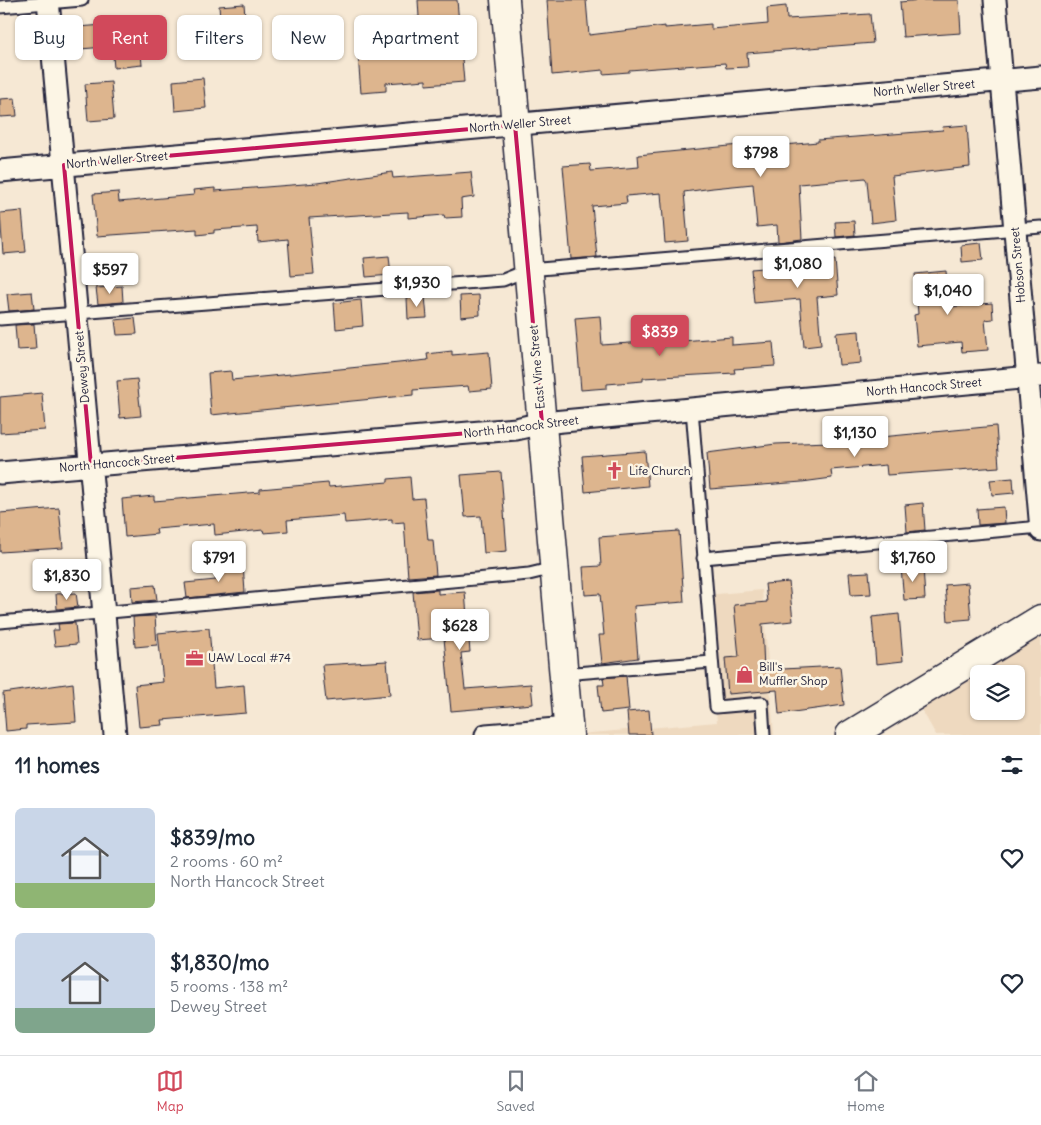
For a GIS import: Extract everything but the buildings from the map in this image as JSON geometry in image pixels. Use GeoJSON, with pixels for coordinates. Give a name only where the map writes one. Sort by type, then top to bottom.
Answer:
{"type":"FeatureCollection","features":[{"type":"Feature","properties":{"kind":"street","name":"East Vine Street"},"geometry":{"type":"LineString","coordinates":[[505,0],[568,732]]}},
{"type":"Feature","properties":{"kind":"street","name":"Hobson Street"},"geometry":{"type":"LineString","coordinates":[[995,0],[1015,229],[1034,376],[1041,529]]}},
{"type":"Feature","properties":{"kind":"street","name":"Dewey Street"},"geometry":{"type":"LineString","coordinates":[[48,1],[115,735]]}},
{"type":"Feature","properties":{"kind":"street","name":"North Weller Street"},"geometry":{"type":"LineString","coordinates":[[0,171],[1041,77]]}},
{"type":"Feature","properties":{"kind":"street","name":"North Hancock Street"},"geometry":{"type":"LineString","coordinates":[[0,473],[516,429],[542,423],[1034,376]]}},
{"type":"Feature","properties":{"kind":"street"},"geometry":{"type":"LineString","coordinates":[[850,735],[1041,619]]}},
{"type":"Feature","properties":{"kind":"street"},"geometry":{"type":"LineString","coordinates":[[486,735],[568,732]]}},
{"type":"Feature","properties":{"kind":"lane"},"geometry":{"type":"LineString","coordinates":[[0,7],[48,1],[82,0]]}},
{"type":"Feature","properties":{"kind":"lane"},"geometry":{"type":"LineString","coordinates":[[0,319],[502,280],[528,270],[1041,227]]}},
{"type":"Feature","properties":{"kind":"lane"},"geometry":{"type":"LineString","coordinates":[[692,409],[716,707],[762,703],[764,735]]}},
{"type":"Feature","properties":{"kind":"lane"},"geometry":{"type":"LineString","coordinates":[[703,558],[1041,529]]}},
{"type":"Feature","properties":{"kind":"lane"},"geometry":{"type":"LineString","coordinates":[[0,622],[529,574],[554,568]]}},
{"type":"Feature","properties":{"kind":"lane"},"geometry":{"type":"LineString","coordinates":[[563,674],[712,662]]}},
{"type":"Feature","properties":{"kind":"highlighted area"},"geometry":{"type":"Polygon","coordinates":[[[515,125],[542,423],[516,429],[91,465],[64,165],[515,125]]]}},
{"type":"Feature","properties":{"kind":"shaded area"},"geometry":{"type":"Polygon","coordinates":[[[762,590],[774,735],[569,735],[717,722],[706,595],[762,590]]]}},
{"type":"Feature","properties":{"kind":"shaded area"},"geometry":{"type":"Polygon","coordinates":[[[1041,619],[1041,735],[936,735],[914,696],[1041,619]]]}},
{"type":"Feature","properties":{"kind":"place","name":"Life Church"},"geometry":{"type":"Point","coordinates":[615,471]}},
{"type":"Feature","properties":{"kind":"place","name":"UAW Local #74"},"geometry":{"type":"Point","coordinates":[194,658]}},
{"type":"Feature","properties":{"kind":"place","name":"Bill's Muffler Shop"},"geometry":{"type":"Point","coordinates":[745,674]}}]}
